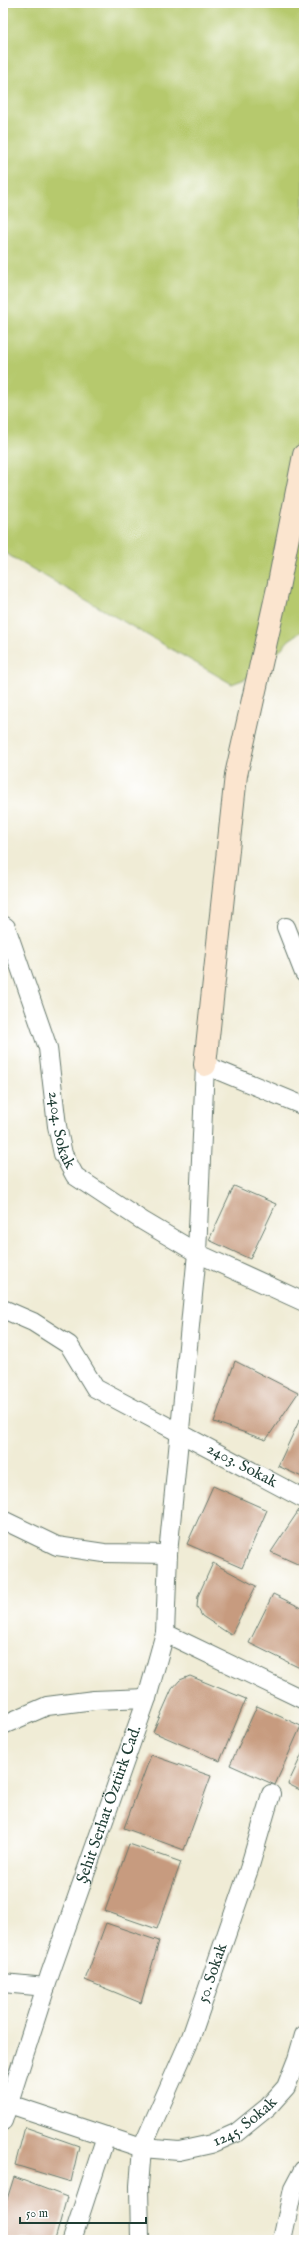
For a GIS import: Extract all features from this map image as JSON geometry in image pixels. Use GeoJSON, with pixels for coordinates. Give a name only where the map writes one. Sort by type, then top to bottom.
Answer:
{"type":"FeatureCollection","features":[{"type":"Feature","properties":{"kind":"street"},"geometry":{"type":"LineString","coordinates":[[304,455],[278,588],[236,775],[205,1065],[304,1106]]}},
{"type":"Feature","properties":{"kind":"street","name":"2404. Sokak"},"geometry":{"type":"LineString","coordinates":[[3,925],[6,927],[48,1048],[57,1126],[63,1154],[75,1176],[143,1221],[197,1253],[304,1302]]}},
{"type":"Feature","properties":{"kind":"street"},"geometry":{"type":"LineString","coordinates":[[286,927],[304,973]]}},
{"type":"Feature","properties":{"kind":"street","name":"Şehit Serhat Öztürk Cad."},"geometry":{"type":"LineString","coordinates":[[5,2109],[147,1698],[165,1633],[168,1554],[197,1253],[205,1065]]}},
{"type":"Feature","properties":{"kind":"street","name":"2403. Sokak"},"geometry":{"type":"LineString","coordinates":[[3,1309],[33,1322],[68,1345],[95,1388],[179,1434],[304,1499]]}},
{"type":"Feature","properties":{"kind":"street"},"geometry":{"type":"LineString","coordinates":[[3,1520],[56,1546],[104,1553],[168,1554]]}},
{"type":"Feature","properties":{"kind":"street"},"geometry":{"type":"LineString","coordinates":[[165,1633],[304,1700]]}},
{"type":"Feature","properties":{"kind":"street"},"geometry":{"type":"LineString","coordinates":[[3,1725],[47,1706],[94,1700],[147,1698]]}},
{"type":"Feature","properties":{"kind":"street","name":"50. Sokak"},"geometry":{"type":"LineString","coordinates":[[140,2240],[139,2186],[142,2148],[191,2037],[249,1869],[271,1794]]}},
{"type":"Feature","properties":{"kind":"street"},"geometry":{"type":"LineString","coordinates":[[3,1982],[46,1987]]}},
{"type":"Feature","properties":{"kind":"street","name":"1245. Sokak"},"geometry":{"type":"LineString","coordinates":[[5,2109],[106,2136],[142,2148],[179,2151],[211,2144],[236,2133],[268,2107],[286,2087],[304,2035]]}},
{"type":"Feature","properties":{"kind":"street"},"geometry":{"type":"LineString","coordinates":[[72,2240],[106,2136]]}},
{"type":"Feature","properties":{"kind":"street"},"geometry":{"type":"LineString","coordinates":[[282,2240],[293,2189],[302,2170]]}},
{"type":"Feature","properties":{"kind":"green space"},"geometry":{"type":"Polygon","coordinates":[[[3,3],[304,3],[304,630],[289,640],[260,673],[232,684],[3,552],[3,3]]]}},
{"type":"Feature","properties":{"kind":"building"},"geometry":{"type":"Polygon","coordinates":[[[234,1186],[276,1204],[250,1259],[209,1240],[234,1186]]]}},
{"type":"Feature","properties":{"kind":"building"},"geometry":{"type":"Polygon","coordinates":[[[235,1361],[298,1393],[266,1440],[214,1422],[235,1361]]]}},
{"type":"Feature","properties":{"kind":"building"},"geometry":{"type":"Polygon","coordinates":[[[300,1419],[304,1421],[304,1478],[278,1466],[300,1419]]]}},
{"type":"Feature","properties":{"kind":"building"},"geometry":{"type":"Polygon","coordinates":[[[213,1486],[267,1510],[242,1568],[187,1544],[213,1486]]]}},
{"type":"Feature","properties":{"kind":"building"},"geometry":{"type":"Polygon","coordinates":[[[299,1510],[304,1513],[304,1567],[271,1552],[299,1510]]]}},
{"type":"Feature","properties":{"kind":"building"},"geometry":{"type":"Polygon","coordinates":[[[213,1563],[256,1586],[231,1635],[202,1616],[197,1607],[198,1596],[213,1563]]]}},
{"type":"Feature","properties":{"kind":"building"},"geometry":{"type":"Polygon","coordinates":[[[273,1594],[304,1609],[304,1664],[302,1669],[249,1643],[273,1594]]]}},
{"type":"Feature","properties":{"kind":"building"},"geometry":{"type":"Polygon","coordinates":[[[190,1676],[246,1699],[220,1761],[153,1732],[172,1689],[180,1680],[190,1676]]]}},
{"type":"Feature","properties":{"kind":"building"},"geometry":{"type":"Polygon","coordinates":[[[257,1706],[301,1726],[275,1785],[230,1765],[257,1706]]]}},
{"type":"Feature","properties":{"kind":"building"},"geometry":{"type":"Polygon","coordinates":[[[304,1750],[304,1792],[288,1784],[304,1750]]]}},
{"type":"Feature","properties":{"kind":"building"},"geometry":{"type":"Polygon","coordinates":[[[151,1755],[211,1776],[184,1850],[124,1828],[151,1755]]]}},
{"type":"Feature","properties":{"kind":"building"},"geometry":{"type":"Polygon","coordinates":[[[129,1844],[181,1862],[157,1929],[105,1911],[129,1844]]]}},
{"type":"Feature","properties":{"kind":"building"},"geometry":{"type":"Polygon","coordinates":[[[106,1923],[159,1941],[141,2003],[85,1980],[106,1923]]]}},
{"type":"Feature","properties":{"kind":"building"},"geometry":{"type":"Polygon","coordinates":[[[25,2127],[79,2146],[71,2182],[15,2165],[25,2127]]]}},
{"type":"Feature","properties":{"kind":"building"},"geometry":{"type":"Polygon","coordinates":[[[14,2177],[67,2197],[55,2240],[3,2239],[3,2212],[14,2177]]]}}]}
